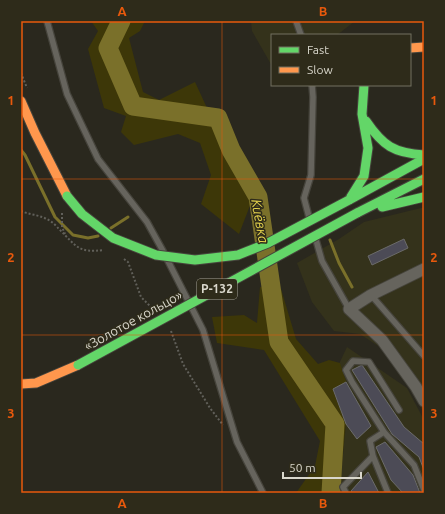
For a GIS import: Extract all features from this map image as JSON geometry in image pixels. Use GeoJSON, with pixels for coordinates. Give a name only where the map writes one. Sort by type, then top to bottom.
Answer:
{"type":"FeatureCollection","features":[{"type":"Feature","properties":{"kind":"main road"},"geometry":{"type":"LineString","coordinates":[[411,48],[424,48]]}},
{"type":"Feature","properties":{"kind":"main road"},"geometry":{"type":"LineString","coordinates":[[349,200],[364,176],[368,148],[362,114],[364,86]]}},
{"type":"Feature","properties":{"kind":"main road","name":"Р-132"},"geometry":{"type":"LineString","coordinates":[[21,101],[34,133],[67,196],[82,214],[113,238],[156,255],[195,260],[238,255],[268,242],[424,159]]}},
{"type":"Feature","properties":{"kind":"main road"},"geometry":{"type":"LineString","coordinates":[[362,114],[377,137],[389,148],[409,155],[424,155]]}},
{"type":"Feature","properties":{"kind":"main road","name":"«Золотое кольцо»"},"geometry":{"type":"LineString","coordinates":[[21,384],[36,383],[78,365],[357,213],[424,179]]}},
{"type":"Feature","properties":{"kind":"main road"},"geometry":{"type":"LineString","coordinates":[[357,213],[424,197]]}},
{"type":"Feature","properties":{"kind":"street"},"geometry":{"type":"LineString","coordinates":[[424,269],[371,295],[349,309],[382,340],[416,387],[424,401]]}},
{"type":"Feature","properties":{"kind":"lane"},"geometry":{"type":"LineString","coordinates":[[47,21],[67,94],[98,159],[154,234],[204,330],[237,442],[263,493]]}},
{"type":"Feature","properties":{"kind":"lane"},"geometry":{"type":"LineString","coordinates":[[296,21],[301,34]]}},
{"type":"Feature","properties":{"kind":"lane"},"geometry":{"type":"LineString","coordinates":[[312,86],[311,175],[304,198],[322,261],[349,309]]}},
{"type":"Feature","properties":{"kind":"lane"},"geometry":{"type":"LineString","coordinates":[[371,295],[424,356]]}},
{"type":"Feature","properties":{"kind":"lane"},"geometry":{"type":"LineString","coordinates":[[399,410],[369,362],[353,361],[346,370],[349,376],[384,432],[414,465],[424,490]]}},
{"type":"Feature","properties":{"kind":"lane"},"geometry":{"type":"LineString","coordinates":[[384,432],[370,441],[373,456],[388,493]]}},
{"type":"Feature","properties":{"kind":"lane"},"geometry":{"type":"LineString","coordinates":[[346,493],[343,487],[373,456]]}},
{"type":"Feature","properties":{"kind":"path"},"geometry":{"type":"LineString","coordinates":[[21,211],[31,215],[44,217],[51,221],[78,248],[92,251],[107,250]]}},
{"type":"Feature","properties":{"kind":"path"},"geometry":{"type":"LineString","coordinates":[[62,212],[62,227],[67,237]]}},
{"type":"Feature","properties":{"kind":"path"},"geometry":{"type":"LineString","coordinates":[[119,256],[128,262],[141,297],[156,313]]}},
{"type":"Feature","properties":{"kind":"path"},"geometry":{"type":"LineString","coordinates":[[169,328],[173,333],[183,364],[210,408],[223,425]]}},
{"type":"Feature","properties":{"kind":"shaded area"},"geometry":{"type":"Polygon","coordinates":[[[91,21],[145,21],[140,31],[129,38],[143,92],[159,100],[195,82],[251,203],[239,234],[201,204],[211,175],[200,143],[178,134],[134,145],[121,132],[126,116],[104,108],[88,49],[98,31],[91,21]]]}},
{"type":"Feature","properties":{"kind":"shaded area"},"geometry":{"type":"Polygon","coordinates":[[[251,21],[355,21],[338,34],[271,34],[271,64],[252,31],[251,21]]]}},
{"type":"Feature","properties":{"kind":"shaded area"},"geometry":{"type":"Polygon","coordinates":[[[424,208],[424,413],[401,372],[381,348],[360,334],[334,331],[312,302],[297,263],[339,239],[364,222],[424,208]]]}},
{"type":"Feature","properties":{"kind":"shaded area"},"geometry":{"type":"Polygon","coordinates":[[[260,287],[281,289],[296,339],[318,364],[329,360],[340,363],[346,382],[333,390],[346,424],[339,493],[296,493],[315,466],[320,441],[264,350],[217,343],[212,317],[244,315],[257,323],[260,287]]]}},
{"type":"Feature","properties":{"kind":"shaded area"},"geometry":{"type":"Polygon","coordinates":[[[347,347],[407,388],[424,420],[424,493],[339,493],[346,424],[330,383],[347,347]]]}},
{"type":"Feature","properties":{"kind":"building"},"geometry":{"type":"Polygon","coordinates":[[[404,239],[408,248],[372,265],[368,256],[404,239]]]}},
{"type":"Feature","properties":{"kind":"building"},"geometry":{"type":"Polygon","coordinates":[[[362,365],[404,427],[424,444],[424,470],[419,457],[392,434],[352,370],[362,365]]]}},
{"type":"Feature","properties":{"kind":"building"},"geometry":{"type":"Polygon","coordinates":[[[346,382],[371,426],[357,439],[346,424],[333,389],[346,382]]]}},
{"type":"Feature","properties":{"kind":"building"},"geometry":{"type":"Polygon","coordinates":[[[385,442],[413,475],[420,493],[403,493],[391,480],[376,447],[385,442]]]}},
{"type":"Feature","properties":{"kind":"building"},"geometry":{"type":"Polygon","coordinates":[[[368,472],[379,493],[352,493],[351,491],[368,472]]]}},
{"type":"Feature","properties":{"kind":"waterway","name":"Киёвка"},"geometry":{"type":"LineString","coordinates":[[121,21],[108,48],[133,106],[218,118],[231,150],[258,197],[279,342],[335,424],[331,493]]}},
{"type":"Feature","properties":{"kind":"waterway"},"geometry":{"type":"LineString","coordinates":[[21,150],[25,155],[55,217],[73,235],[88,238],[98,236]]}},
{"type":"Feature","properties":{"kind":"waterway"},"geometry":{"type":"LineString","coordinates":[[111,228],[128,217]]}},
{"type":"Feature","properties":{"kind":"waterway"},"geometry":{"type":"LineString","coordinates":[[330,240],[339,263],[352,287]]}},
{"type":"Feature","properties":{"kind":"traffic: fast"},"geometry":{"type":"LineString","coordinates":[[349,200],[364,176],[368,148],[362,114],[364,86]]}},
{"type":"Feature","properties":{"kind":"traffic: fast"},"geometry":{"type":"LineString","coordinates":[[366,121],[378,137],[390,147],[405,152],[424,155]]}},
{"type":"Feature","properties":{"kind":"traffic: fast"},"geometry":{"type":"LineString","coordinates":[[349,200],[424,159]]}},
{"type":"Feature","properties":{"kind":"traffic: fast"},"geometry":{"type":"LineString","coordinates":[[357,213],[424,179]]}},
{"type":"Feature","properties":{"kind":"traffic: fast"},"geometry":{"type":"LineString","coordinates":[[67,196],[82,214],[113,238],[156,255],[195,260],[238,255],[268,243],[349,200]]}},
{"type":"Feature","properties":{"kind":"traffic: fast"},"geometry":{"type":"LineString","coordinates":[[382,207],[424,197]]}},
{"type":"Feature","properties":{"kind":"traffic: fast"},"geometry":{"type":"LineString","coordinates":[[78,365],[357,213]]}},
{"type":"Feature","properties":{"kind":"traffic: slow"},"geometry":{"type":"LineString","coordinates":[[411,48],[424,47]]}},
{"type":"Feature","properties":{"kind":"traffic: slow"},"geometry":{"type":"LineString","coordinates":[[21,101],[35,133],[67,196]]}},
{"type":"Feature","properties":{"kind":"traffic: slow"},"geometry":{"type":"LineString","coordinates":[[21,384],[36,383],[78,365]]}}]}
